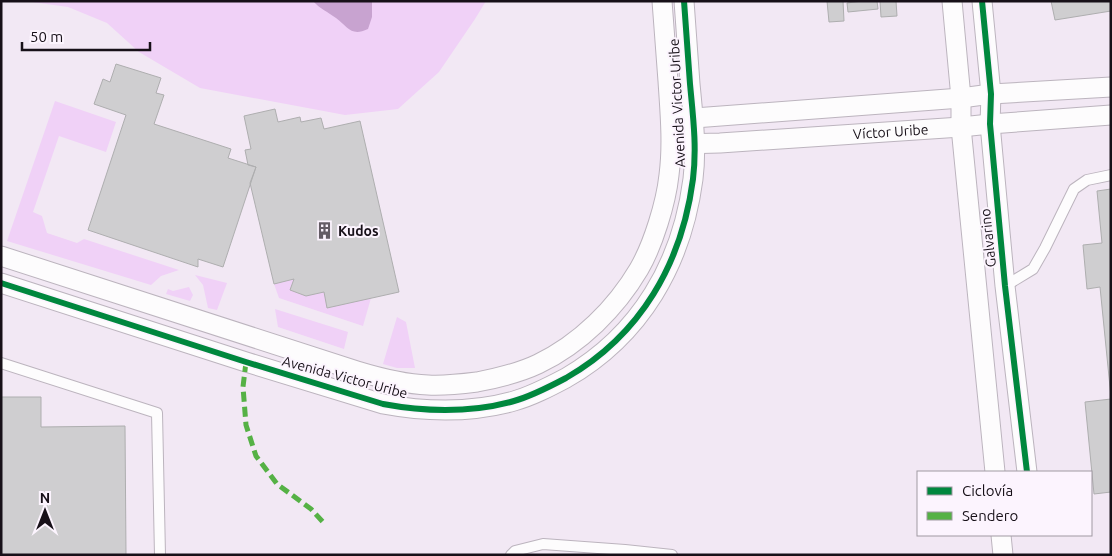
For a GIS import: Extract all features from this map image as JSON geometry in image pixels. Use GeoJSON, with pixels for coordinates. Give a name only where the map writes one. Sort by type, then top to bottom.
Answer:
{"type":"FeatureCollection","features":[{"type":"Feature","properties":{"kind":"street","name":"Avenida Victor Uribe"},"geometry":{"type":"LineString","coordinates":[[1,256],[396,382],[429,386],[458,384],[488,380],[524,370],[539,364],[571,344],[601,318],[626,288],[640,267],[658,224],[669,176],[671,144],[671,120],[662,1]]}},
{"type":"Feature","properties":{"kind":"street","name":"Avenida Victor Uribe"},"geometry":{"type":"LineString","coordinates":[[1,283],[383,404],[410,409],[465,410],[498,405],[535,393],[575,373],[598,357],[618,339],[646,306],[668,266],[683,226],[690,197],[695,144],[684,1]]}},
{"type":"Feature","properties":{"kind":"street","name":"Galvarino"},"geometry":{"type":"LineString","coordinates":[[952,1],[961,98],[961,128],[995,471]]}},
{"type":"Feature","properties":{"kind":"street","name":"Galvarino"},"geometry":{"type":"LineString","coordinates":[[982,1],[991,94],[990,124],[1005,286],[1027,471]]}},
{"type":"Feature","properties":{"kind":"street","name":"Víctor Uribe"},"geometry":{"type":"LineString","coordinates":[[671,120],[961,98],[991,94],[1111,87]]}},
{"type":"Feature","properties":{"kind":"street","name":"Víctor Uribe"},"geometry":{"type":"LineString","coordinates":[[671,144],[961,128],[1111,115]]}},
{"type":"Feature","properties":{"kind":"street"},"geometry":{"type":"LineString","coordinates":[[28,292],[36,267]]}},
{"type":"Feature","properties":{"kind":"street"},"geometry":{"type":"LineString","coordinates":[[991,434],[1022,431]]}},
{"type":"Feature","properties":{"kind":"street"},"geometry":{"type":"LineString","coordinates":[[1001,536],[1003,555]]}},
{"type":"Feature","properties":{"kind":"lane"},"geometry":{"type":"LineString","coordinates":[[1005,286],[1033,269],[1074,189],[1087,180],[1111,175]]}},
{"type":"Feature","properties":{"kind":"lane"},"geometry":{"type":"LineString","coordinates":[[1,363],[156,413],[160,555]]}},
{"type":"Feature","properties":{"kind":"lane"},"geometry":{"type":"LineString","coordinates":[[511,555],[515,551],[543,544],[672,555]]}},
{"type":"Feature","properties":{"kind":"shaded area"},"geometry":{"type":"Polygon","coordinates":[[[25,1],[486,1],[439,72],[398,109],[345,115],[200,88],[139,52],[107,23],[68,7],[25,1]]]}},
{"type":"Feature","properties":{"kind":"shaded area"},"geometry":{"type":"Polygon","coordinates":[[[313,1],[372,1],[372,17],[368,29],[358,32],[350,30],[313,1]]]}},
{"type":"Feature","properties":{"kind":"shaded area"},"geometry":{"type":"Polygon","coordinates":[[[55,101],[116,122],[106,152],[59,136],[33,212],[42,216],[47,233],[77,243],[84,239],[179,270],[161,276],[151,285],[7,241],[55,101]]]}},
{"type":"Feature","properties":{"kind":"shaded area"},"geometry":{"type":"Polygon","coordinates":[[[195,275],[227,283],[217,310],[208,308],[203,285],[195,275]]]}},
{"type":"Feature","properties":{"kind":"shaded area"},"geometry":{"type":"Polygon","coordinates":[[[294,279],[290,290],[306,296],[324,292],[327,308],[371,298],[363,326],[279,298],[274,284],[294,279]]]}},
{"type":"Feature","properties":{"kind":"shaded area"},"geometry":{"type":"Polygon","coordinates":[[[189,287],[193,295],[190,301],[166,294],[168,289],[173,291],[189,287]]]}},
{"type":"Feature","properties":{"kind":"shaded area"},"geometry":{"type":"Polygon","coordinates":[[[275,309],[348,332],[344,349],[278,327],[275,309]]]}},
{"type":"Feature","properties":{"kind":"shaded area"},"geometry":{"type":"Polygon","coordinates":[[[397,317],[406,322],[415,368],[397,368],[383,364],[397,317]]]}},
{"type":"Feature","properties":{"kind":"building"},"geometry":{"type":"Polygon","coordinates":[[[827,1],[843,1],[844,21],[829,22],[827,1]]]}},
{"type":"Feature","properties":{"kind":"building"},"geometry":{"type":"Polygon","coordinates":[[[877,1],[878,9],[848,12],[847,3],[877,1]]]}},
{"type":"Feature","properties":{"kind":"building"},"geometry":{"type":"Polygon","coordinates":[[[880,1],[896,1],[897,16],[881,17],[880,1]]]}},
{"type":"Feature","properties":{"kind":"building"},"geometry":{"type":"Polygon","coordinates":[[[1051,1],[1111,1],[1111,11],[1055,20],[1051,1]]]}},
{"type":"Feature","properties":{"kind":"building"},"geometry":{"type":"Polygon","coordinates":[[[116,64],[161,78],[156,93],[164,95],[154,124],[231,149],[228,158],[256,167],[223,267],[198,259],[198,267],[88,230],[126,115],[94,104],[103,79],[110,82],[116,64]]]}},
{"type":"Feature","properties":{"kind":"building","name":"Kudos"},"geometry":{"type":"Polygon","coordinates":[[[275,109],[278,122],[300,117],[301,122],[321,118],[324,129],[360,121],[399,292],[327,308],[324,292],[306,296],[290,290],[294,279],[274,284],[250,183],[256,167],[248,165],[245,150],[251,149],[244,116],[275,109]]]}},
{"type":"Feature","properties":{"kind":"building"},"geometry":{"type":"Polygon","coordinates":[[[1111,189],[1111,397],[1100,287],[1087,289],[1083,245],[1102,243],[1097,191],[1111,189]]]}},
{"type":"Feature","properties":{"kind":"building"},"geometry":{"type":"Polygon","coordinates":[[[1,397],[41,397],[41,427],[125,426],[126,555],[1,555],[1,397]]]}},
{"type":"Feature","properties":{"kind":"building"},"geometry":{"type":"Polygon","coordinates":[[[1111,399],[1111,492],[1094,494],[1085,402],[1111,399]]]}},
{"type":"Feature","properties":{"kind":"marked path"},"geometry":{"type":"LineString","coordinates":[[246,362],[243,387],[246,425],[256,456],[277,484],[311,509],[323,522]]}},
{"type":"Feature","properties":{"kind":"cycle path"},"geometry":{"type":"LineString","coordinates":[[1,283],[383,404],[432,410],[481,408],[514,401],[534,394],[566,378],[593,361],[616,341],[654,294],[668,268],[687,210],[695,155],[684,1]]}},
{"type":"Feature","properties":{"kind":"cycle path"},"geometry":{"type":"LineString","coordinates":[[982,1],[991,94],[990,124],[1005,286],[1027,471]]}},
{"type":"Feature","properties":{"kind":"place","name":"Kudos"},"geometry":{"type":"Point","coordinates":[324,231]}}]}
